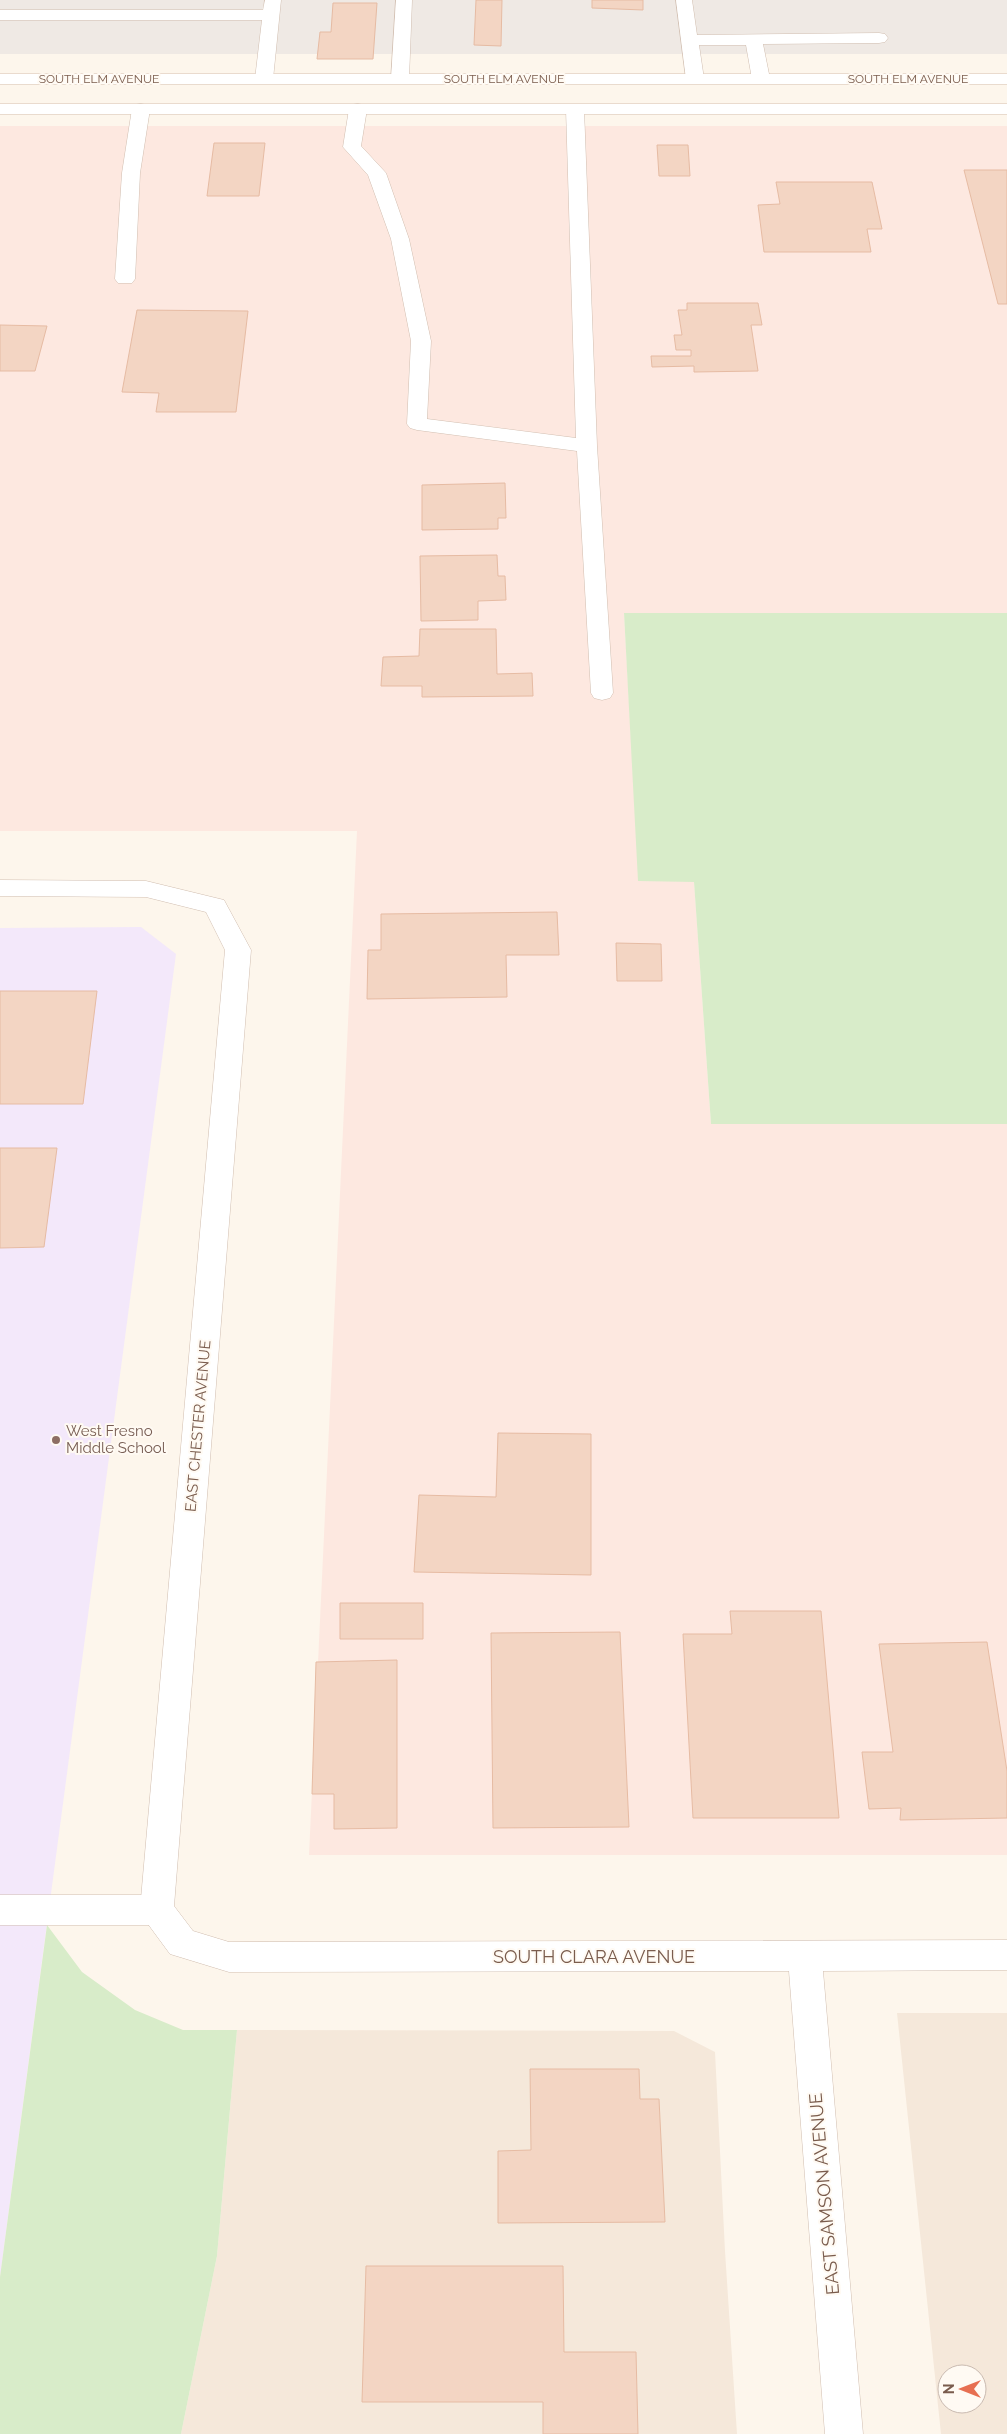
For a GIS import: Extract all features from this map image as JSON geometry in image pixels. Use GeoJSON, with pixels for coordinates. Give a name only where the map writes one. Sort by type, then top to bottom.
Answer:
{"type":"FeatureCollection","features":[{"type":"Feature","properties":{"kind":"main road"},"geometry":{"type":"LineString","coordinates":[[400,79],[404,0]]}},
{"type":"Feature","properties":{"kind":"main road"},"geometry":{"type":"LineString","coordinates":[[684,0],[694,79]]}},
{"type":"Feature","properties":{"kind":"main road"},"geometry":{"type":"LineString","coordinates":[[0,15],[273,8],[264,79]]}},
{"type":"Feature","properties":{"kind":"main road"},"geometry":{"type":"LineString","coordinates":[[689,40],[879,38]]}},
{"type":"Feature","properties":{"kind":"main road"},"geometry":{"type":"LineString","coordinates":[[754,39],[761,79]]}},
{"type":"Feature","properties":{"kind":"main road","name":"SOUTH ELM AVENUE"},"geometry":{"type":"LineString","coordinates":[[0,79],[1007,79]]}},
{"type":"Feature","properties":{"kind":"main road"},"geometry":{"type":"LineString","coordinates":[[0,109],[1007,109]]}},
{"type":"Feature","properties":{"kind":"main road"},"geometry":{"type":"LineString","coordinates":[[125,279],[131,173],[141,109]]}},
{"type":"Feature","properties":{"kind":"main road"},"geometry":{"type":"LineString","coordinates":[[358,109],[352,147],[377,173],[400,238],[421,341],[417,424],[587,446]]}},
{"type":"Feature","properties":{"kind":"main road"},"geometry":{"type":"LineString","coordinates":[[575,109],[587,446],[602,693]]}},
{"type":"Feature","properties":{"kind":"main road","name":"EAST CHESTER AVENUE"},"geometry":{"type":"LineString","coordinates":[[0,888],[146,889],[215,906],[238,950],[157,1910]]}},
{"type":"Feature","properties":{"kind":"main road"},"geometry":{"type":"LineString","coordinates":[[0,1910],[157,1910]]}},
{"type":"Feature","properties":{"kind":"main road","name":"SOUTH CLARA AVENUE"},"geometry":{"type":"LineString","coordinates":[[157,1910],[182,1943],[229,1957],[805,1954],[1007,1955]]}},
{"type":"Feature","properties":{"kind":"main road","name":"EAST SAMSON AVENUE"},"geometry":{"type":"LineString","coordinates":[[805,1954],[844,2434]]}},
{"type":"Feature","properties":{"kind":"shaded area"},"geometry":{"type":"Polygon","coordinates":[[[0,0],[1007,0],[1007,54],[0,54],[0,0]]]}},
{"type":"Feature","properties":{"kind":"shaded area"},"geometry":{"type":"Polygon","coordinates":[[[0,126],[1007,126],[1007,613],[624,613],[639,881],[694,881],[711,1124],[1007,1124],[1007,1855],[309,1855],[357,831],[0,831],[0,126]]]}},
{"type":"Feature","properties":{"kind":"shaded area","name":"West Fresno Middle School"},"geometry":{"type":"Polygon","coordinates":[[[141,927],[176,954],[0,2277],[0,928],[141,927]]]}},
{"type":"Feature","properties":{"kind":"shaded area"},"geometry":{"type":"Polygon","coordinates":[[[897,2013],[1007,2013],[1007,2434],[941,2434],[939,2414],[987,2414],[987,2364],[937,2364],[937,2396],[897,2013]]]}},
{"type":"Feature","properties":{"kind":"shaded area"},"geometry":{"type":"Polygon","coordinates":[[[237,2030],[674,2031],[715,2052],[737,2434],[181,2434],[217,2256],[237,2030]]]}},
{"type":"Feature","properties":{"kind":"green space"},"geometry":{"type":"Polygon","coordinates":[[[624,613],[1007,613],[1007,1124],[711,1124],[694,882],[638,881],[624,613]]]}},
{"type":"Feature","properties":{"kind":"green space"},"geometry":{"type":"Polygon","coordinates":[[[47,1925],[82,1972],[135,2010],[183,2030],[237,2030],[217,2256],[181,2434],[0,2434],[0,2277],[47,1925]]]}},
{"type":"Feature","properties":{"kind":"building"},"geometry":{"type":"Polygon","coordinates":[[[476,0],[502,0],[501,46],[474,45],[476,0]]]}},
{"type":"Feature","properties":{"kind":"building"},"geometry":{"type":"Polygon","coordinates":[[[592,0],[643,0],[643,10],[592,8],[592,0]]]}},
{"type":"Feature","properties":{"kind":"building"},"geometry":{"type":"Polygon","coordinates":[[[333,3],[377,3],[373,59],[317,59],[320,32],[331,32],[333,3]]]}},
{"type":"Feature","properties":{"kind":"building"},"geometry":{"type":"Polygon","coordinates":[[[214,143],[265,143],[259,196],[207,196],[214,143]]]}},
{"type":"Feature","properties":{"kind":"building"},"geometry":{"type":"Polygon","coordinates":[[[657,145],[688,145],[690,176],[659,176],[657,145]]]}},
{"type":"Feature","properties":{"kind":"building"},"geometry":{"type":"Polygon","coordinates":[[[964,170],[1007,170],[1007,304],[998,304],[964,170]]]}},
{"type":"Feature","properties":{"kind":"building"},"geometry":{"type":"Polygon","coordinates":[[[776,182],[872,182],[882,229],[867,229],[871,252],[764,252],[758,205],[780,204],[776,182]]]}},
{"type":"Feature","properties":{"kind":"building"},"geometry":{"type":"Polygon","coordinates":[[[687,303],[758,303],[762,325],[751,325],[758,371],[694,372],[694,366],[652,367],[651,356],[691,356],[691,350],[676,350],[674,335],[682,335],[678,310],[687,310],[687,303]]]}},
{"type":"Feature","properties":{"kind":"building"},"geometry":{"type":"Polygon","coordinates":[[[137,310],[248,311],[236,412],[156,412],[159,393],[122,392],[137,310]]]}},
{"type":"Feature","properties":{"kind":"building"},"geometry":{"type":"Polygon","coordinates":[[[0,325],[47,326],[35,371],[0,371],[0,325]]]}},
{"type":"Feature","properties":{"kind":"building"},"geometry":{"type":"Polygon","coordinates":[[[505,483],[506,518],[498,518],[498,529],[422,530],[422,485],[505,483]]]}},
{"type":"Feature","properties":{"kind":"building"},"geometry":{"type":"Polygon","coordinates":[[[497,555],[498,576],[505,576],[506,600],[478,601],[478,620],[421,621],[420,556],[497,555]]]}},
{"type":"Feature","properties":{"kind":"building"},"geometry":{"type":"Polygon","coordinates":[[[420,629],[496,629],[497,674],[532,673],[533,696],[422,697],[422,686],[381,686],[383,657],[419,656],[420,629]]]}},
{"type":"Feature","properties":{"kind":"building"},"geometry":{"type":"Polygon","coordinates":[[[557,912],[559,955],[506,955],[507,997],[367,999],[368,950],[381,950],[381,914],[557,912]]]}},
{"type":"Feature","properties":{"kind":"building"},"geometry":{"type":"Polygon","coordinates":[[[616,943],[661,944],[662,981],[617,981],[616,943]]]}},
{"type":"Feature","properties":{"kind":"building"},"geometry":{"type":"Polygon","coordinates":[[[0,991],[97,991],[83,1104],[0,1104],[0,991]]]}},
{"type":"Feature","properties":{"kind":"building"},"geometry":{"type":"Polygon","coordinates":[[[0,1148],[57,1148],[44,1247],[0,1248],[0,1148]]]}},
{"type":"Feature","properties":{"kind":"building"},"geometry":{"type":"Polygon","coordinates":[[[498,1433],[591,1434],[591,1575],[414,1572],[419,1495],[496,1497],[498,1433]]]}},
{"type":"Feature","properties":{"kind":"building"},"geometry":{"type":"Polygon","coordinates":[[[340,1603],[423,1603],[423,1639],[340,1639],[340,1603]]]}},
{"type":"Feature","properties":{"kind":"building"},"geometry":{"type":"Polygon","coordinates":[[[730,1611],[821,1611],[839,1818],[693,1818],[683,1634],[732,1634],[730,1611]]]}},
{"type":"Feature","properties":{"kind":"building"},"geometry":{"type":"Polygon","coordinates":[[[620,1632],[629,1827],[493,1828],[491,1633],[620,1632]]]}},
{"type":"Feature","properties":{"kind":"building"},"geometry":{"type":"Polygon","coordinates":[[[987,1642],[1007,1771],[1007,1818],[900,1820],[901,1808],[869,1809],[862,1752],[893,1752],[879,1644],[987,1642]]]}},
{"type":"Feature","properties":{"kind":"building"},"geometry":{"type":"Polygon","coordinates":[[[397,1660],[397,1828],[334,1829],[334,1794],[312,1794],[316,1662],[397,1660]]]}},
{"type":"Feature","properties":{"kind":"building"},"geometry":{"type":"Polygon","coordinates":[[[530,2069],[639,2069],[640,2099],[659,2099],[665,2222],[498,2223],[498,2151],[531,2150],[530,2069]]]}},
{"type":"Feature","properties":{"kind":"building"},"geometry":{"type":"Polygon","coordinates":[[[366,2266],[563,2266],[564,2352],[636,2352],[638,2434],[543,2434],[543,2402],[362,2402],[366,2266]]]}},
{"type":"Feature","properties":{"kind":"place","name":"West Fresno Middle School"},"geometry":{"type":"Point","coordinates":[56,1440]}}]}
